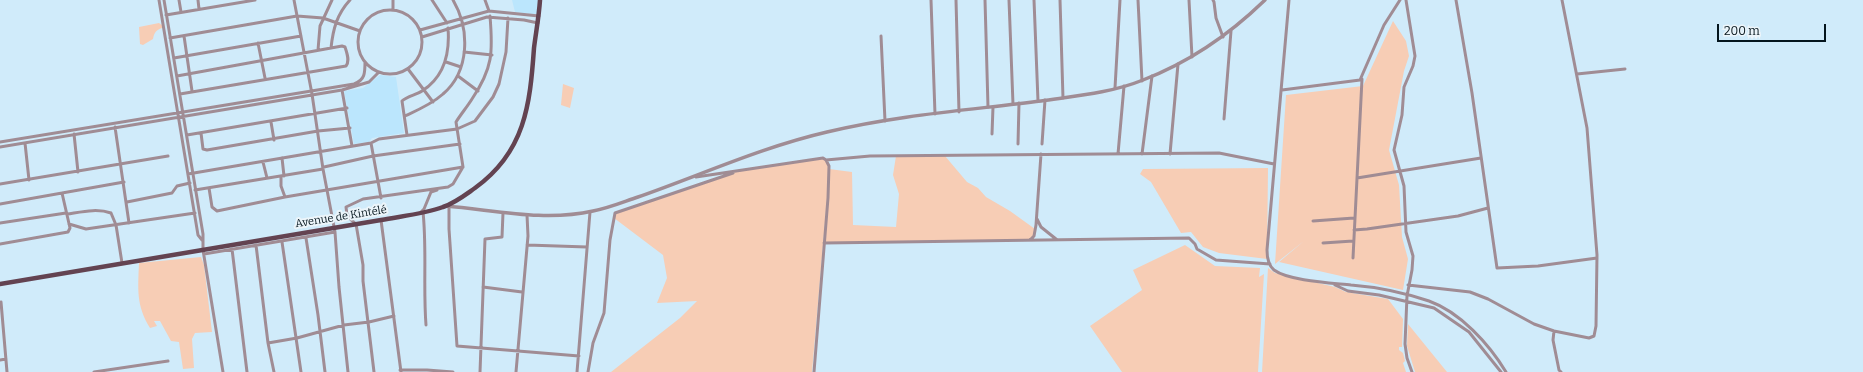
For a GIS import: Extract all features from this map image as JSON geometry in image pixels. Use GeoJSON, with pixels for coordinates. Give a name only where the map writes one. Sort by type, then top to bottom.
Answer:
{"type":"FeatureCollection","features":[{"type":"Feature","properties":{"kind":"main road","name":"Avenue de Kintélé"},"geometry":{"type":"LineString","coordinates":[[0,284],[122,263],[204,252],[335,230],[356,224],[447,206],[492,174],[504,161],[514,146],[527,111],[531,89],[540,0]]}},
{"type":"Feature","properties":{"kind":"street"},"geometry":{"type":"LineString","coordinates":[[159,0],[198,235],[202,241]]}},
{"type":"Feature","properties":{"kind":"street"},"geometry":{"type":"LineString","coordinates":[[164,0],[203,234],[202,241],[223,372]]}},
{"type":"Feature","properties":{"kind":"street"},"geometry":{"type":"LineString","coordinates":[[179,0],[181,12]]}},
{"type":"Feature","properties":{"kind":"street"},"geometry":{"type":"LineString","coordinates":[[198,0],[199,9]]}},
{"type":"Feature","properties":{"kind":"street"},"geometry":{"type":"LineString","coordinates":[[166,15],[254,0]]}},
{"type":"Feature","properties":{"kind":"street"},"geometry":{"type":"LineString","coordinates":[[294,0],[312,93],[327,190],[335,230],[339,287],[344,325],[345,356],[348,372]]}},
{"type":"Feature","properties":{"kind":"street"},"geometry":{"type":"LineString","coordinates":[[295,4],[298,0]]}},
{"type":"Feature","properties":{"kind":"street"},"geometry":{"type":"LineString","coordinates":[[318,50],[318,38],[323,18],[332,0]]}},
{"type":"Feature","properties":{"kind":"street"},"geometry":{"type":"LineString","coordinates":[[331,48],[335,23],[340,11],[350,0]]}},
{"type":"Feature","properties":{"kind":"street"},"geometry":{"type":"LineString","coordinates":[[393,0],[393,10]]}},
{"type":"Feature","properties":{"kind":"street"},"geometry":{"type":"LineString","coordinates":[[432,0],[447,23]]}},
{"type":"Feature","properties":{"kind":"street"},"geometry":{"type":"LineString","coordinates":[[405,116],[433,102],[444,94],[458,76],[464,52],[463,24],[453,0]]}},
{"type":"Feature","properties":{"kind":"street"},"geometry":{"type":"LineString","coordinates":[[485,0],[489,11]]}},
{"type":"Feature","properties":{"kind":"street"},"geometry":{"type":"LineString","coordinates":[[931,0],[935,114]]}},
{"type":"Feature","properties":{"kind":"street"},"geometry":{"type":"LineString","coordinates":[[956,0],[960,112]]}},
{"type":"Feature","properties":{"kind":"street"},"geometry":{"type":"LineString","coordinates":[[984,0],[988,108]]}},
{"type":"Feature","properties":{"kind":"street"},"geometry":{"type":"LineString","coordinates":[[1008,0],[1013,104]]}},
{"type":"Feature","properties":{"kind":"street"},"geometry":{"type":"LineString","coordinates":[[1034,0],[1038,101]]}},
{"type":"Feature","properties":{"kind":"street"},"geometry":{"type":"LineString","coordinates":[[1060,0],[1063,98]]}},
{"type":"Feature","properties":{"kind":"street"},"geometry":{"type":"LineString","coordinates":[[1115,88],[1120,0]]}},
{"type":"Feature","properties":{"kind":"street"},"geometry":{"type":"LineString","coordinates":[[1138,0],[1142,81]]}},
{"type":"Feature","properties":{"kind":"street"},"geometry":{"type":"LineString","coordinates":[[1189,0],[1192,57]]}},
{"type":"Feature","properties":{"kind":"street"},"geometry":{"type":"LineString","coordinates":[[1212,0],[1214,2],[1219,31],[1223,38]]}},
{"type":"Feature","properties":{"kind":"street"},"geometry":{"type":"LineString","coordinates":[[579,356],[457,346],[447,206],[470,207],[503,213],[527,215],[590,212],[619,204],[778,145],[849,127],[935,114],[1063,98],[1124,86],[1142,81],[1192,57],[1223,38],[1265,0]]}},
{"type":"Feature","properties":{"kind":"street"},"geometry":{"type":"LineString","coordinates":[[1289,0],[1267,250],[1267,258],[1270,264],[1274,270],[1282,274],[1333,284],[1381,289],[1429,301],[1447,310],[1467,324],[1506,372]]}},
{"type":"Feature","properties":{"kind":"street"},"geometry":{"type":"LineString","coordinates":[[1353,258],[1362,79],[1384,24],[1400,0]]}},
{"type":"Feature","properties":{"kind":"street"},"geometry":{"type":"LineString","coordinates":[[1406,0],[1415,56],[1413,66],[1404,87],[1402,115],[1394,150],[1404,186],[1406,232],[1413,256],[1412,270],[1408,285],[1405,344],[1407,358],[1412,372]]}},
{"type":"Feature","properties":{"kind":"street"},"geometry":{"type":"LineString","coordinates":[[1456,0],[1497,268],[1538,266],[1597,258]]}},
{"type":"Feature","properties":{"kind":"street"},"geometry":{"type":"LineString","coordinates":[[1408,285],[1470,292],[1488,299],[1534,324],[1554,331],[1589,338],[1594,336],[1596,326],[1597,258],[1587,128],[1577,74],[1571,54],[1562,0]]}},
{"type":"Feature","properties":{"kind":"street"},"geometry":{"type":"LineString","coordinates":[[0,147],[312,93],[360,82],[364,76],[365,62],[359,47],[360,31],[365,22],[373,15],[382,11],[393,10],[409,16],[420,30],[422,37],[420,55],[408,69],[400,73],[390,74],[379,72],[365,62]]}},
{"type":"Feature","properties":{"kind":"street"},"geometry":{"type":"LineString","coordinates":[[420,30],[489,11],[539,16]]}},
{"type":"Feature","properties":{"kind":"street"},"geometry":{"type":"LineString","coordinates":[[166,38],[297,16],[323,18],[360,31]]}},
{"type":"Feature","properties":{"kind":"street"},"geometry":{"type":"LineString","coordinates":[[422,37],[490,16],[538,23]]}},
{"type":"Feature","properties":{"kind":"street"},"geometry":{"type":"LineString","coordinates":[[426,325],[424,274],[426,237],[421,212],[424,209],[431,192],[453,184],[463,167],[457,120],[478,91],[487,75],[492,55],[490,16]]}},
{"type":"Feature","properties":{"kind":"street"},"geometry":{"type":"LineString","coordinates":[[188,174],[371,143],[379,139],[457,128],[475,121],[493,98],[499,84],[504,65],[508,18]]}},
{"type":"Feature","properties":{"kind":"street"},"geometry":{"type":"LineString","coordinates":[[408,135],[402,104],[403,100],[424,90],[436,79],[446,62],[449,44],[448,28]]}},
{"type":"Feature","properties":{"kind":"street"},"geometry":{"type":"LineString","coordinates":[[1224,119],[1231,31]]}},
{"type":"Feature","properties":{"kind":"street"},"geometry":{"type":"LineString","coordinates":[[184,36],[191,73],[192,91]]}},
{"type":"Feature","properties":{"kind":"street"},"geometry":{"type":"LineString","coordinates":[[174,58],[301,36]]}},
{"type":"Feature","properties":{"kind":"street"},"geometry":{"type":"LineString","coordinates":[[881,36],[885,121]]}},
{"type":"Feature","properties":{"kind":"street"},"geometry":{"type":"LineString","coordinates":[[258,43],[265,78]]}},
{"type":"Feature","properties":{"kind":"street"},"geometry":{"type":"LineString","coordinates":[[176,76],[331,48],[345,47],[347,53],[347,65],[308,73],[265,78],[180,94]]}},
{"type":"Feature","properties":{"kind":"street"},"geometry":{"type":"LineString","coordinates":[[464,52],[492,55]]}},
{"type":"Feature","properties":{"kind":"street"},"geometry":{"type":"LineString","coordinates":[[446,62],[461,67]]}},
{"type":"Feature","properties":{"kind":"street"},"geometry":{"type":"LineString","coordinates":[[1170,154],[1178,64]]}},
{"type":"Feature","properties":{"kind":"street"},"geometry":{"type":"LineString","coordinates":[[408,69],[433,102]]}},
{"type":"Feature","properties":{"kind":"street"},"geometry":{"type":"LineString","coordinates":[[1577,74],[1625,69]]}},
{"type":"Feature","properties":{"kind":"street"},"geometry":{"type":"LineString","coordinates":[[0,142],[183,111],[342,90],[369,82],[379,72]]}},
{"type":"Feature","properties":{"kind":"street"},"geometry":{"type":"LineString","coordinates":[[458,76],[478,91]]}},
{"type":"Feature","properties":{"kind":"street"},"geometry":{"type":"LineString","coordinates":[[1142,154],[1152,76]]}},
{"type":"Feature","properties":{"kind":"street"},"geometry":{"type":"LineString","coordinates":[[1282,90],[1358,82],[1362,79]]}},
{"type":"Feature","properties":{"kind":"street"},"geometry":{"type":"LineString","coordinates":[[1118,154],[1124,86]]}},
{"type":"Feature","properties":{"kind":"street"},"geometry":{"type":"LineString","coordinates":[[342,90],[347,108],[352,146]]}},
{"type":"Feature","properties":{"kind":"street"},"geometry":{"type":"LineString","coordinates":[[1042,144],[1045,100]]}},
{"type":"Feature","properties":{"kind":"street"},"geometry":{"type":"LineString","coordinates":[[1018,144],[1019,103]]}},
{"type":"Feature","properties":{"kind":"street"},"geometry":{"type":"LineString","coordinates":[[992,134],[993,107]]}},
{"type":"Feature","properties":{"kind":"street"},"geometry":{"type":"LineString","coordinates":[[187,135],[271,122],[315,112],[347,108]]}},
{"type":"Feature","properties":{"kind":"street"},"geometry":{"type":"LineString","coordinates":[[271,122],[274,140]]}},
{"type":"Feature","properties":{"kind":"street"},"geometry":{"type":"LineString","coordinates":[[114,127],[124,182],[129,223]]}},
{"type":"Feature","properties":{"kind":"street"},"geometry":{"type":"LineString","coordinates":[[201,133],[203,149],[207,150],[274,140],[318,131],[350,128]]}},
{"type":"Feature","properties":{"kind":"street"},"geometry":{"type":"LineString","coordinates":[[74,134],[78,172]]}},
{"type":"Feature","properties":{"kind":"street"},"geometry":{"type":"LineString","coordinates":[[25,143],[29,180]]}},
{"type":"Feature","properties":{"kind":"street"},"geometry":{"type":"LineString","coordinates":[[371,143],[381,198]]}},
{"type":"Feature","properties":{"kind":"street"},"geometry":{"type":"LineString","coordinates":[[195,190],[283,176],[373,156],[460,144]]}},
{"type":"Feature","properties":{"kind":"street"},"geometry":{"type":"LineString","coordinates":[[692,177],[823,158],[826,160],[870,156],[1219,153],[1274,164]]}},
{"type":"Feature","properties":{"kind":"street"},"geometry":{"type":"LineString","coordinates":[[1030,240],[1034,236],[1041,154]]}},
{"type":"Feature","properties":{"kind":"street"},"geometry":{"type":"LineString","coordinates":[[0,184],[168,156]]}},
{"type":"Feature","properties":{"kind":"street"},"geometry":{"type":"LineString","coordinates":[[282,158],[283,176],[281,186],[285,197]]}},
{"type":"Feature","properties":{"kind":"street"},"geometry":{"type":"LineString","coordinates":[[1357,178],[1481,158]]}},
{"type":"Feature","properties":{"kind":"street"},"geometry":{"type":"LineString","coordinates":[[814,372],[829,166],[826,160]]}},
{"type":"Feature","properties":{"kind":"street"},"geometry":{"type":"LineString","coordinates":[[263,162],[267,178]]}},
{"type":"Feature","properties":{"kind":"street"},"geometry":{"type":"LineString","coordinates":[[209,188],[212,207],[217,211],[285,197],[463,167]]}},
{"type":"Feature","properties":{"kind":"street"},"geometry":{"type":"LineString","coordinates":[[588,372],[593,343],[604,313],[610,240],[615,213],[738,171]]}},
{"type":"Feature","properties":{"kind":"street"},"geometry":{"type":"LineString","coordinates":[[0,204],[124,182]]}},
{"type":"Feature","properties":{"kind":"street"},"geometry":{"type":"LineString","coordinates":[[127,202],[172,194],[177,186],[190,183]]}},
{"type":"Feature","properties":{"kind":"street"},"geometry":{"type":"LineString","coordinates":[[374,372],[363,281],[363,265],[356,224],[352,222],[348,216],[346,207],[357,201],[448,187]]}},
{"type":"Feature","properties":{"kind":"street"},"geometry":{"type":"LineString","coordinates":[[0,244],[68,232],[70,228],[62,193]]}},
{"type":"Feature","properties":{"kind":"street"},"geometry":{"type":"LineString","coordinates":[[1354,230],[1458,216],[1488,208]]}},
{"type":"Feature","properties":{"kind":"street"},"geometry":{"type":"LineString","coordinates":[[0,224],[67,213],[106,211],[114,216],[122,263]]}},
{"type":"Feature","properties":{"kind":"street"},"geometry":{"type":"LineString","coordinates":[[577,372],[590,212]]}},
{"type":"Feature","properties":{"kind":"street"},"geometry":{"type":"LineString","coordinates":[[69,224],[86,229],[195,213]]}},
{"type":"Feature","properties":{"kind":"street"},"geometry":{"type":"LineString","coordinates":[[480,372],[482,347],[484,239],[502,237],[503,213]]}},
{"type":"Feature","properties":{"kind":"street"},"geometry":{"type":"LineString","coordinates":[[516,372],[527,245],[527,215]]}},
{"type":"Feature","properties":{"kind":"street"},"geometry":{"type":"LineString","coordinates":[[1036,217],[1041,227],[1057,240]]}},
{"type":"Feature","properties":{"kind":"street"},"geometry":{"type":"LineString","coordinates":[[1313,221],[1354,218]]}},
{"type":"Feature","properties":{"kind":"street"},"geometry":{"type":"LineString","coordinates":[[381,220],[401,371],[453,372]]}},
{"type":"Feature","properties":{"kind":"street"},"geometry":{"type":"LineString","coordinates":[[204,252],[306,238],[335,230]]}},
{"type":"Feature","properties":{"kind":"street"},"geometry":{"type":"LineString","coordinates":[[306,238],[320,331],[324,372]]}},
{"type":"Feature","properties":{"kind":"street"},"geometry":{"type":"LineString","coordinates":[[824,243],[969,240],[1008,242],[1030,240],[1188,238],[1195,244],[1197,249],[1216,260],[1270,264]]}},
{"type":"Feature","properties":{"kind":"street"},"geometry":{"type":"LineString","coordinates":[[1324,243],[1354,241]]}},
{"type":"Feature","properties":{"kind":"street"},"geometry":{"type":"LineString","coordinates":[[282,242],[301,372]]}},
{"type":"Feature","properties":{"kind":"street"},"geometry":{"type":"LineString","coordinates":[[527,245],[587,247]]}},
{"type":"Feature","properties":{"kind":"street"},"geometry":{"type":"LineString","coordinates":[[256,246],[268,343],[274,372]]}},
{"type":"Feature","properties":{"kind":"street"},"geometry":{"type":"LineString","coordinates":[[232,249],[247,372]]}},
{"type":"Feature","properties":{"kind":"street"},"geometry":{"type":"LineString","coordinates":[[1333,284],[1348,291],[1407,300],[1434,308],[1469,332],[1501,372]]}},
{"type":"Feature","properties":{"kind":"street"},"geometry":{"type":"LineString","coordinates":[[483,288],[522,292]]}},
{"type":"Feature","properties":{"kind":"street"},"geometry":{"type":"LineString","coordinates":[[1,302],[7,372]]}},
{"type":"Feature","properties":{"kind":"street"},"geometry":{"type":"LineString","coordinates":[[268,343],[297,338],[344,325],[369,322],[394,316]]}},
{"type":"Feature","properties":{"kind":"street"},"geometry":{"type":"LineString","coordinates":[[1554,331],[1553,340],[1559,370],[1561,372]]}},
{"type":"Feature","properties":{"kind":"street"},"geometry":{"type":"LineString","coordinates":[[0,360],[6,359]]}},
{"type":"Feature","properties":{"kind":"street"},"geometry":{"type":"LineString","coordinates":[[94,372],[168,361]]}},
{"type":"Feature","properties":{"kind":"shaded area"},"geometry":{"type":"Polygon","coordinates":[[[512,0],[539,0],[538,15],[515,12],[512,0]]]}},
{"type":"Feature","properties":{"kind":"shaded area"},"geometry":{"type":"Polygon","coordinates":[[[1393,21],[1406,41],[1409,56],[1404,71],[1389,150],[1399,185],[1402,237],[1408,259],[1403,290],[1279,262],[1304,241],[1275,264],[1286,95],[1363,86],[1393,21]]]}},
{"type":"Feature","properties":{"kind":"shaded area"},"geometry":{"type":"Polygon","coordinates":[[[159,23],[163,26],[156,32],[153,39],[143,45],[140,44],[139,27],[159,23]]]}},
{"type":"Feature","properties":{"kind":"shaded area"},"geometry":{"type":"Polygon","coordinates":[[[380,75],[396,77],[404,133],[372,138],[369,142],[354,144],[344,91],[363,88],[380,75]]]}},
{"type":"Feature","properties":{"kind":"shaded area"},"geometry":{"type":"Polygon","coordinates":[[[563,84],[574,88],[570,108],[561,105],[563,84]]]}},
{"type":"Feature","properties":{"kind":"shaded area"},"geometry":{"type":"Polygon","coordinates":[[[896,156],[945,156],[967,182],[978,188],[986,197],[1010,211],[1035,229],[1034,236],[1030,240],[824,243],[827,199],[812,372],[611,372],[680,318],[697,301],[657,303],[667,278],[663,255],[614,218],[615,213],[738,171],[823,158],[826,160],[829,169],[852,172],[853,225],[896,227],[899,194],[893,175],[896,156]]]}},
{"type":"Feature","properties":{"kind":"shaded area"},"geometry":{"type":"Polygon","coordinates":[[[1268,168],[1267,259],[1219,253],[1203,247],[1191,232],[1181,233],[1151,182],[1140,174],[1143,169],[1268,168]]]}},
{"type":"Feature","properties":{"kind":"shaded area"},"geometry":{"type":"Polygon","coordinates":[[[1185,245],[1215,266],[1260,268],[1259,277],[1264,274],[1258,372],[1122,372],[1090,326],[1142,290],[1133,270],[1185,245]]]}},
{"type":"Feature","properties":{"kind":"shaded area"},"geometry":{"type":"Polygon","coordinates":[[[201,257],[204,265],[212,332],[195,333],[192,339],[194,368],[183,369],[179,342],[171,341],[160,321],[154,321],[157,326],[150,328],[145,320],[139,297],[139,263],[201,257]]]}},
{"type":"Feature","properties":{"kind":"shaded area"},"geometry":{"type":"Polygon","coordinates":[[[1268,268],[1275,273],[1335,287],[1346,292],[1388,299],[1403,319],[1402,347],[1399,347],[1399,350],[1403,353],[1405,361],[1403,363],[1406,372],[1262,372],[1268,268]]]}},
{"type":"Feature","properties":{"kind":"shaded area"},"geometry":{"type":"Polygon","coordinates":[[[1408,324],[1447,372],[1415,372],[1407,346],[1408,324]]]}}]}
